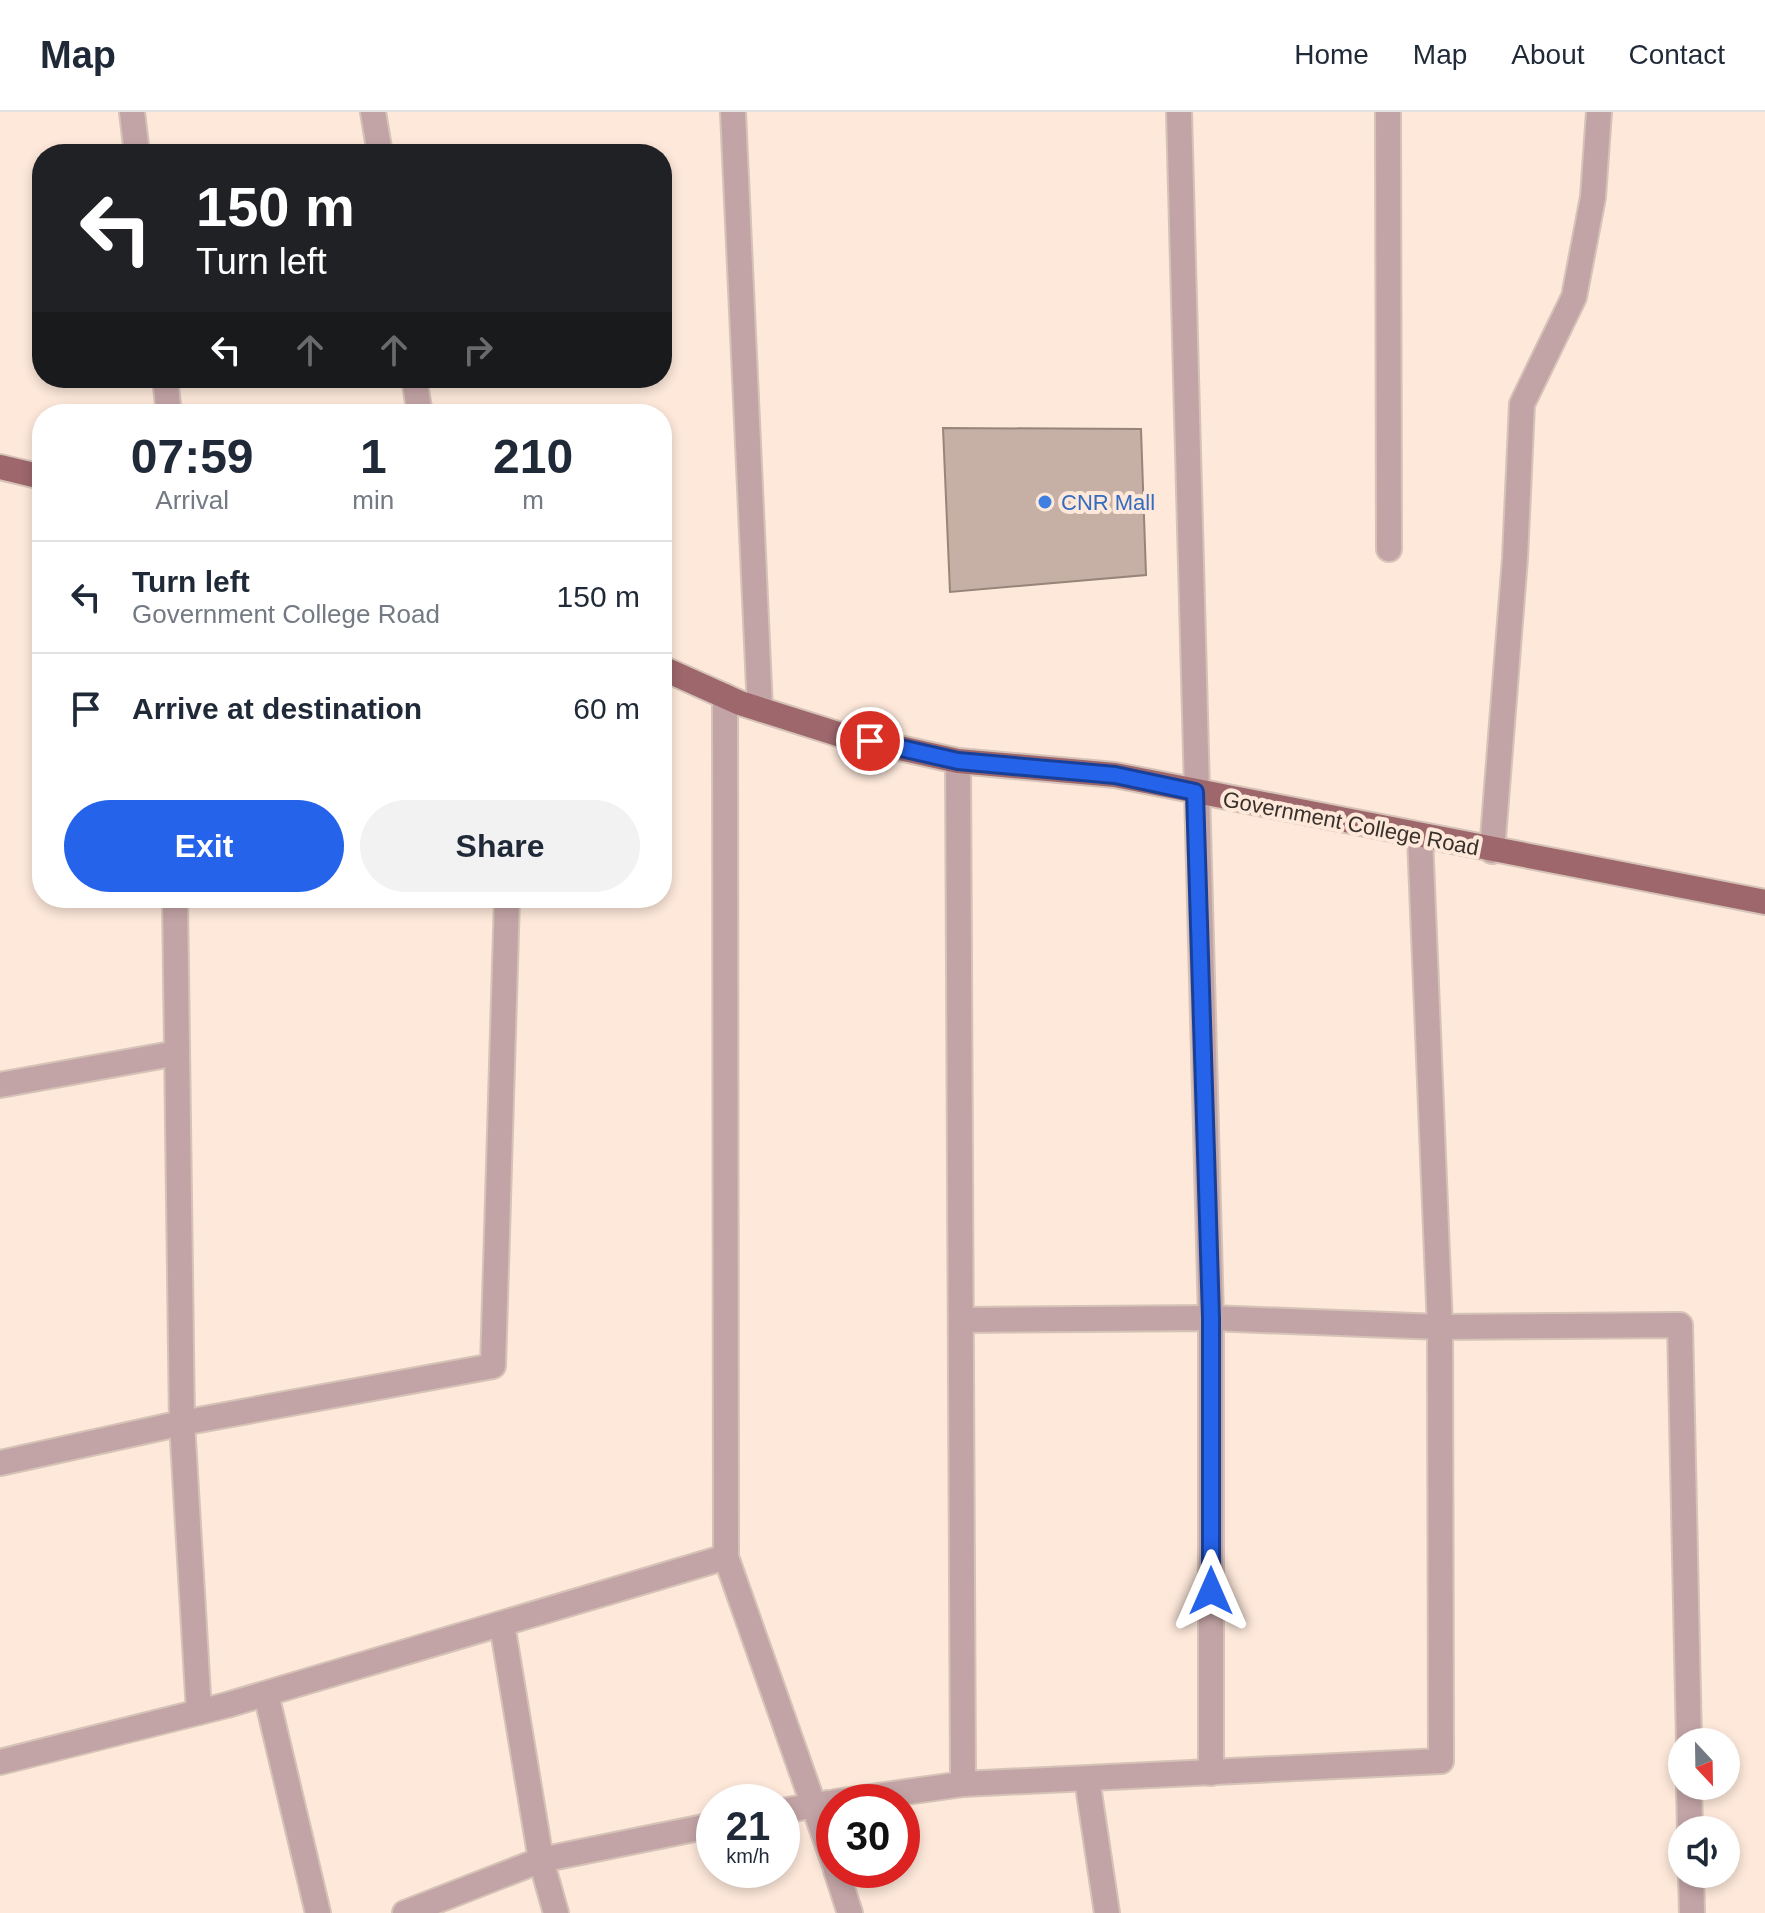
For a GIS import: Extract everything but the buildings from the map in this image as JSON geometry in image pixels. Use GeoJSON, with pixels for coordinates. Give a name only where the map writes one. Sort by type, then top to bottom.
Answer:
{"type":"FeatureCollection","features":[{"type":"Feature","properties":{"kind":"main road"},"geometry":{"type":"LineString","coordinates":[[0,467],[32,475]]}},
{"type":"Feature","properties":{"kind":"main road","name":"Government College Road"},"geometry":{"type":"LineString","coordinates":[[672,672],[760,709],[841,735],[958,761],[1115,775],[1765,902]]}},
{"type":"Feature","properties":{"kind":"street"},"geometry":{"type":"LineString","coordinates":[[132,112],[136,144]]}},
{"type":"Feature","properties":{"kind":"street"},"geometry":{"type":"LineString","coordinates":[[373,112],[378,144]]}},
{"type":"Feature","properties":{"kind":"street"},"geometry":{"type":"LineString","coordinates":[[733,112],[760,709]]}},
{"type":"Feature","properties":{"kind":"street"},"geometry":{"type":"LineString","coordinates":[[1179,112],[1211,1318],[1211,1773]]}},
{"type":"Feature","properties":{"kind":"street"},"geometry":{"type":"LineString","coordinates":[[1388,112],[1389,549]]}},
{"type":"Feature","properties":{"kind":"street"},"geometry":{"type":"LineString","coordinates":[[1492,851],[1515,558],[1522,404],[1574,297],[1593,197],[1599,112]]}},
{"type":"Feature","properties":{"kind":"street"},"geometry":{"type":"LineString","coordinates":[[725,696],[726,1557],[820,1784]]}},
{"type":"Feature","properties":{"kind":"street"},"geometry":{"type":"LineString","coordinates":[[958,761],[963,1784]]}},
{"type":"Feature","properties":{"kind":"street"},"geometry":{"type":"LineString","coordinates":[[920,1790],[963,1784],[1441,1761],[1440,1327],[1420,837]]}},
{"type":"Feature","properties":{"kind":"street"},"geometry":{"type":"LineString","coordinates":[[175,908],[182,1423],[199,1712]]}},
{"type":"Feature","properties":{"kind":"street"},"geometry":{"type":"LineString","coordinates":[[0,1463],[182,1423],[493,1366],[507,908]]}},
{"type":"Feature","properties":{"kind":"street"},"geometry":{"type":"LineString","coordinates":[[0,1085],[177,1053]]}},
{"type":"Feature","properties":{"kind":"street"},"geometry":{"type":"LineString","coordinates":[[961,1320],[1211,1318],[1440,1327],[1680,1325],[1689,1728]]}},
{"type":"Feature","properties":{"kind":"street"},"geometry":{"type":"LineString","coordinates":[[0,1762],[266,1694],[726,1557]]}},
{"type":"Feature","properties":{"kind":"street"},"geometry":{"type":"LineString","coordinates":[[502,1624],[541,1860],[556,1913]]}},
{"type":"Feature","properties":{"kind":"street"},"geometry":{"type":"LineString","coordinates":[[266,1694],[318,1913]]}},
{"type":"Feature","properties":{"kind":"street"},"geometry":{"type":"LineString","coordinates":[[1087,1779],[1107,1913]]}},
{"type":"Feature","properties":{"kind":"street"},"geometry":{"type":"LineString","coordinates":[[405,1913],[541,1860],[696,1829]]}},
{"type":"Feature","properties":{"kind":"street"},"geometry":{"type":"LineString","coordinates":[[842,1888],[850,1913]]}},
{"type":"Feature","properties":{"kind":"street"},"geometry":{"type":"LineString","coordinates":[[1691,1888],[1692,1913]]}},
{"type":"Feature","properties":{"kind":"place","name":"CNR Mall"},"geometry":{"type":"Point","coordinates":[1045,502]}},
{"type":"Feature","properties":{"kind":"route"},"geometry":{"type":"LineString","coordinates":[[870,741],[958,761],[1115,775],[1195,792],[1211,1318],[1211,1591]]}}]}
